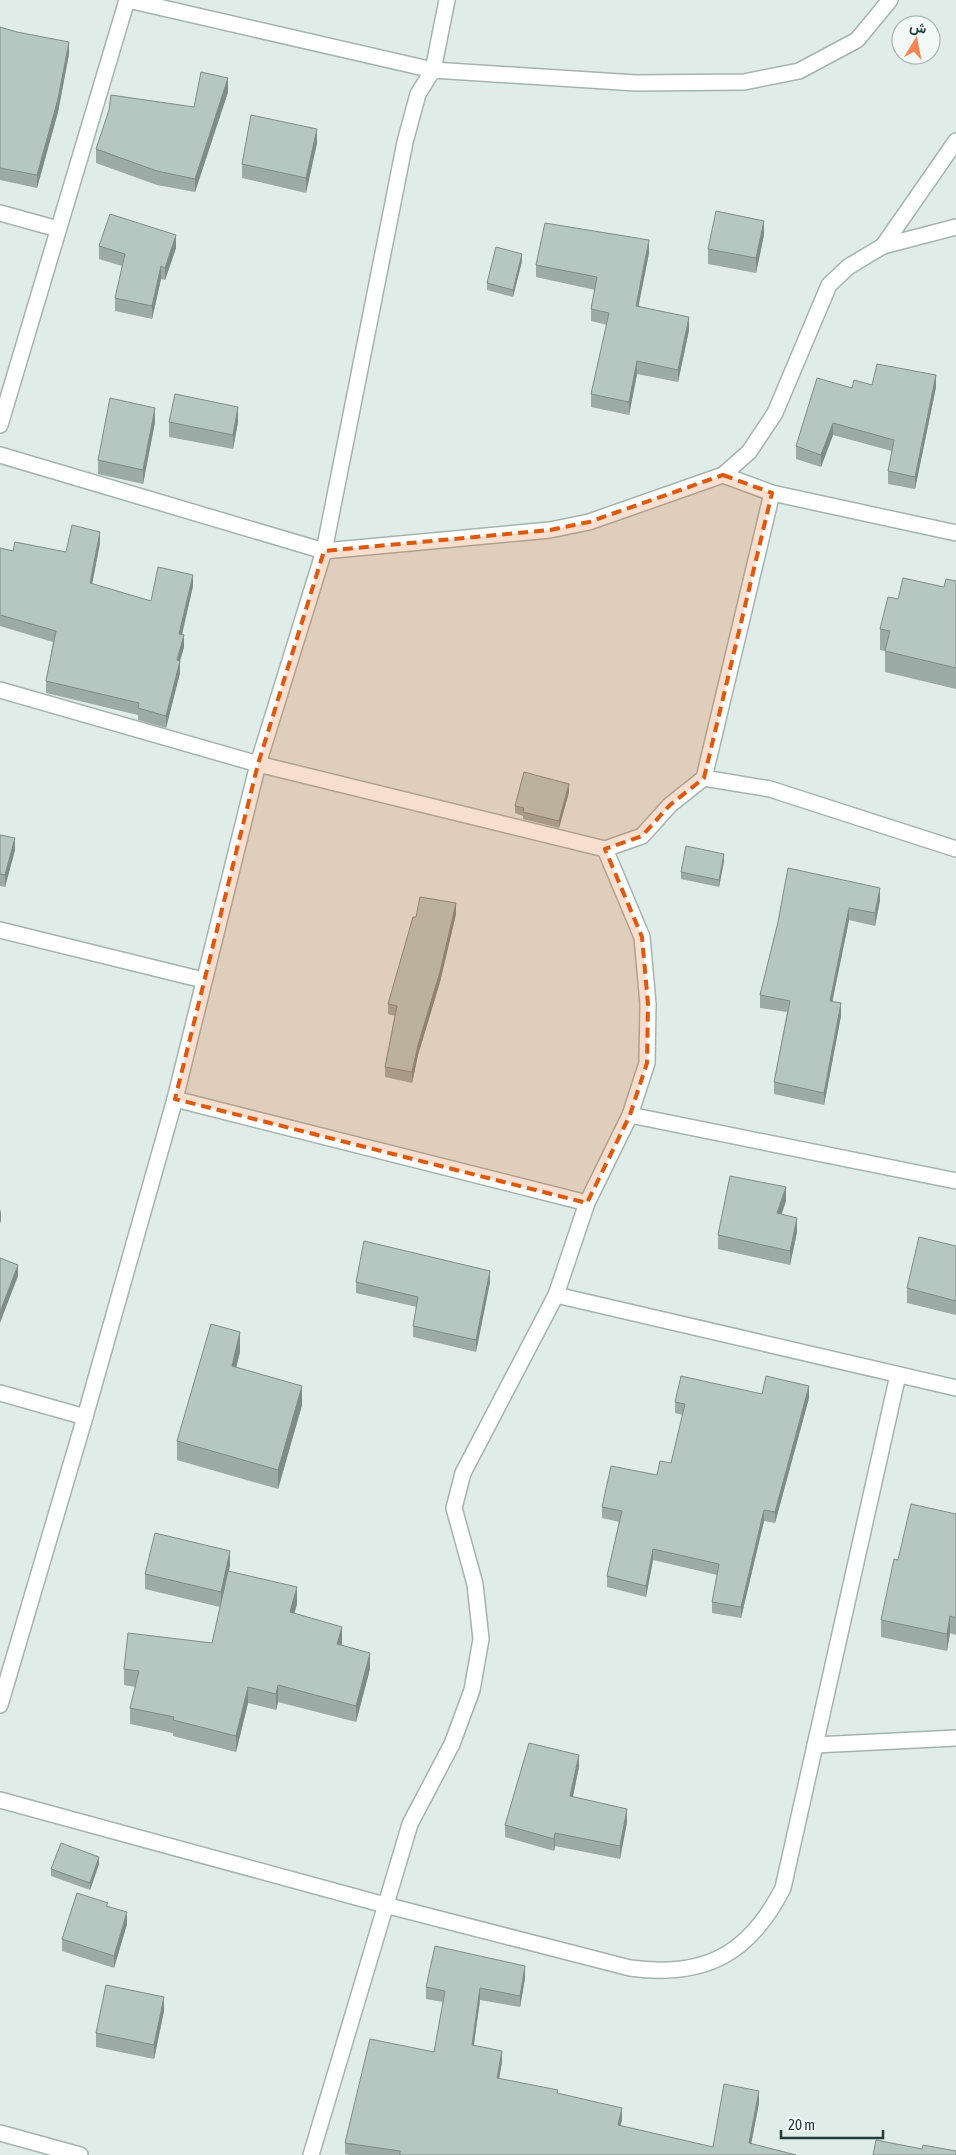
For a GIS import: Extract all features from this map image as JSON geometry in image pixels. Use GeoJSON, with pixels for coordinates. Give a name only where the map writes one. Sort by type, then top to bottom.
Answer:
{"type":"FeatureCollection","features":[{"type":"Feature","properties":{"kind":"street"},"geometry":{"type":"LineString","coordinates":[[0,425],[127,0],[433,70],[636,83],[744,82],[799,71],[857,40],[890,0]]}},
{"type":"Feature","properties":{"kind":"street"},"geometry":{"type":"LineString","coordinates":[[0,1705],[85,1417],[175,1099],[258,764],[324,551],[405,142],[418,94],[433,70],[447,0]]}},
{"type":"Feature","properties":{"kind":"street"},"geometry":{"type":"LineString","coordinates":[[883,246],[956,141]]}},
{"type":"Feature","properties":{"kind":"street"},"geometry":{"type":"LineString","coordinates":[[0,213],[58,229]]}},
{"type":"Feature","properties":{"kind":"street"},"geometry":{"type":"LineString","coordinates":[[0,454],[324,551],[550,530],[589,522],[722,475],[749,452],[775,413],[830,285],[848,267],[883,246],[956,227]]}},
{"type":"Feature","properties":{"kind":"street"},"geometry":{"type":"LineString","coordinates":[[722,475],[772,493],[956,533]]}},
{"type":"Feature","properties":{"kind":"street"},"geometry":{"type":"LineString","coordinates":[[0,690],[258,764],[604,849],[642,836],[670,804],[704,778],[772,493]]}},
{"type":"Feature","properties":{"kind":"street"},"geometry":{"type":"LineString","coordinates":[[704,778],[770,789],[956,849]]}},
{"type":"Feature","properties":{"kind":"street"},"geometry":{"type":"LineString","coordinates":[[311,2155],[410,1824],[452,1744],[472,1690],[481,1639],[475,1584],[454,1508],[463,1473],[556,1295],[587,1203],[630,1115],[646,1063],[648,1004],[642,937],[604,849]]}},
{"type":"Feature","properties":{"kind":"street"},"geometry":{"type":"LineString","coordinates":[[0,930],[203,980]]}},
{"type":"Feature","properties":{"kind":"street"},"geometry":{"type":"LineString","coordinates":[[175,1099],[587,1203]]}},
{"type":"Feature","properties":{"kind":"street"},"geometry":{"type":"LineString","coordinates":[[630,1115],[956,1181]]}},
{"type":"Feature","properties":{"kind":"street"},"geometry":{"type":"LineString","coordinates":[[556,1295],[956,1388]]}},
{"type":"Feature","properties":{"kind":"street"},"geometry":{"type":"LineString","coordinates":[[0,1800],[385,1905],[630,1968],[657,1972],[684,1970],[710,1963],[734,1950],[755,1933],[771,1912],[783,1888],[898,1375]]}},
{"type":"Feature","properties":{"kind":"street"},"geometry":{"type":"LineString","coordinates":[[0,1393],[85,1417]]}},
{"type":"Feature","properties":{"kind":"street"},"geometry":{"type":"LineString","coordinates":[[816,1746],[956,1738]]}},
{"type":"Feature","properties":{"kind":"street"},"geometry":{"type":"LineString","coordinates":[[0,2133],[80,2155]]}},
{"type":"Feature","properties":{"kind":"highlighted area"},"geometry":{"type":"Polygon","coordinates":[[[723,475],[772,493],[704,778],[670,805],[642,836],[605,849],[642,937],[648,1004],[647,1063],[630,1115],[587,1203],[175,1099],[258,764],[324,551],[550,530],[589,522],[723,475]]]}},
{"type":"Feature","properties":{"kind":"building"},"geometry":{"type":"Polygon","coordinates":[[[0,27],[69,42],[58,99],[37,175],[0,168],[0,27]]]}},
{"type":"Feature","properties":{"kind":"building"},"geometry":{"type":"Polygon","coordinates":[[[201,72],[228,78],[195,179],[157,171],[96,149],[109,110],[111,95],[194,107],[201,72]]]}},
{"type":"Feature","properties":{"kind":"building"},"geometry":{"type":"Polygon","coordinates":[[[251,115],[317,129],[306,178],[242,164],[251,115]]]}},
{"type":"Feature","properties":{"kind":"building"},"geometry":{"type":"Polygon","coordinates":[[[716,211],[764,221],[756,258],[708,249],[716,211]]]}},
{"type":"Feature","properties":{"kind":"building"},"geometry":{"type":"Polygon","coordinates":[[[110,214],[176,235],[165,268],[161,266],[152,306],[115,298],[125,254],[99,246],[110,214]]]}},
{"type":"Feature","properties":{"kind":"building"},"geometry":{"type":"Polygon","coordinates":[[[545,223],[649,240],[636,306],[689,317],[678,370],[637,361],[629,402],[591,394],[609,313],[591,309],[597,277],[536,265],[545,223]]]}},
{"type":"Feature","properties":{"kind":"building"},"geometry":{"type":"Polygon","coordinates":[[[496,247],[522,254],[513,290],[487,283],[496,247]]]}},
{"type":"Feature","properties":{"kind":"building"},"geometry":{"type":"Polygon","coordinates":[[[877,364],[936,375],[915,477],[888,471],[894,440],[833,423],[821,455],[796,446],[817,378],[852,388],[854,380],[872,385],[877,364]]]}},
{"type":"Feature","properties":{"kind":"building"},"geometry":{"type":"Polygon","coordinates":[[[175,394],[238,407],[233,435],[169,422],[175,394]]]}},
{"type":"Feature","properties":{"kind":"building"},"geometry":{"type":"Polygon","coordinates":[[[110,398],[155,408],[143,470],[98,460],[110,398]]]}},
{"type":"Feature","properties":{"kind":"building"},"geometry":{"type":"Polygon","coordinates":[[[72,525],[100,532],[90,583],[151,601],[158,567],[193,575],[179,634],[184,635],[177,660],[180,661],[166,716],[138,708],[139,703],[46,681],[56,631],[0,615],[0,548],[13,551],[15,542],[66,552],[72,525]]]}},
{"type":"Feature","properties":{"kind":"building"},"geometry":{"type":"Polygon","coordinates":[[[903,578],[944,587],[946,579],[956,581],[956,668],[885,651],[890,631],[880,629],[888,597],[898,599],[903,578]]]}},
{"type":"Feature","properties":{"kind":"building"},"geometry":{"type":"Polygon","coordinates":[[[524,772],[569,784],[559,821],[523,812],[524,808],[515,806],[524,772]]]}},
{"type":"Feature","properties":{"kind":"building"},"geometry":{"type":"Polygon","coordinates":[[[0,835],[15,838],[5,875],[0,874],[0,835]]]}},
{"type":"Feature","properties":{"kind":"building"},"geometry":{"type":"Polygon","coordinates":[[[686,846],[724,854],[719,880],[681,872],[686,846]]]}},
{"type":"Feature","properties":{"kind":"building"},"geometry":{"type":"Polygon","coordinates":[[[788,868],[880,888],[875,913],[849,908],[830,1001],[841,1003],[824,1093],[774,1082],[790,1001],[760,995],[778,922],[788,868]]]}},
{"type":"Feature","properties":{"kind":"building"},"geometry":{"type":"Polygon","coordinates":[[[420,897],[456,903],[440,972],[418,1045],[412,1072],[385,1067],[397,1006],[388,1004],[413,917],[416,917],[420,897]]]}},
{"type":"Feature","properties":{"kind":"building"},"geometry":{"type":"Polygon","coordinates":[[[730,1176],[786,1187],[777,1213],[797,1218],[790,1251],[718,1235],[730,1176]]]}},
{"type":"Feature","properties":{"kind":"building"},"geometry":{"type":"Polygon","coordinates":[[[919,1237],[956,1246],[956,1301],[907,1288],[919,1237]]]}},
{"type":"Feature","properties":{"kind":"building"},"geometry":{"type":"Polygon","coordinates":[[[364,1241],[490,1271],[476,1340],[413,1326],[418,1297],[356,1282],[364,1241]]]}},
{"type":"Feature","properties":{"kind":"building"},"geometry":{"type":"Polygon","coordinates":[[[0,1258],[18,1265],[0,1312],[0,1258]]]}},
{"type":"Feature","properties":{"kind":"building"},"geometry":{"type":"Polygon","coordinates":[[[211,1324],[240,1332],[232,1366],[302,1386],[278,1470],[177,1441],[211,1324]]]}},
{"type":"Feature","properties":{"kind":"building"},"geometry":{"type":"Polygon","coordinates":[[[681,1376],[762,1394],[766,1376],[809,1386],[775,1512],[764,1510],[741,1607],[712,1602],[719,1564],[653,1549],[646,1586],[607,1576],[622,1511],[602,1507],[611,1466],[657,1475],[660,1461],[671,1463],[685,1404],[675,1402],[681,1376]]]}},
{"type":"Feature","properties":{"kind":"building"},"geometry":{"type":"Polygon","coordinates":[[[911,1504],[956,1514],[956,1618],[950,1616],[947,1634],[881,1620],[894,1559],[898,1560],[911,1504]]]}},
{"type":"Feature","properties":{"kind":"building"},"geometry":{"type":"Polygon","coordinates":[[[155,1533],[230,1551],[221,1592],[145,1574],[155,1533]]]}},
{"type":"Feature","properties":{"kind":"building"},"geometry":{"type":"Polygon","coordinates":[[[228,1571],[297,1587],[290,1612],[342,1627],[337,1644],[370,1653],[356,1706],[278,1685],[276,1694],[248,1687],[236,1736],[173,1720],[174,1717],[130,1708],[139,1671],[124,1669],[128,1633],[212,1643],[228,1571]]]}},
{"type":"Feature","properties":{"kind":"building"},"geometry":{"type":"Polygon","coordinates":[[[529,1743],[579,1755],[570,1796],[627,1809],[620,1846],[555,1833],[554,1839],[505,1825],[529,1743]]]}},
{"type":"Feature","properties":{"kind":"building"},"geometry":{"type":"Polygon","coordinates":[[[61,1843],[99,1857],[90,1883],[51,1869],[61,1843]]]}},
{"type":"Feature","properties":{"kind":"building"},"geometry":{"type":"Polygon","coordinates":[[[77,1893],[108,1903],[106,1906],[127,1912],[114,1956],[62,1939],[77,1893]]]}},
{"type":"Feature","properties":{"kind":"building"},"geometry":{"type":"Polygon","coordinates":[[[435,1946],[525,1966],[520,1996],[480,1988],[472,2045],[502,2051],[497,2078],[558,2090],[557,2093],[622,2108],[618,2125],[713,2147],[724,2084],[759,2091],[749,2143],[796,2155],[400,2155],[400,2151],[345,2143],[370,2039],[434,2052],[445,1991],[426,1987],[435,1946]]]}},
{"type":"Feature","properties":{"kind":"building"},"geometry":{"type":"Polygon","coordinates":[[[106,1985],[164,1997],[154,2045],[96,2033],[106,1985]]]}},
{"type":"Feature","properties":{"kind":"building"},"geometry":{"type":"Polygon","coordinates":[[[876,2140],[922,2149],[923,2145],[956,2151],[956,2155],[873,2155],[876,2140]]]}}]}
